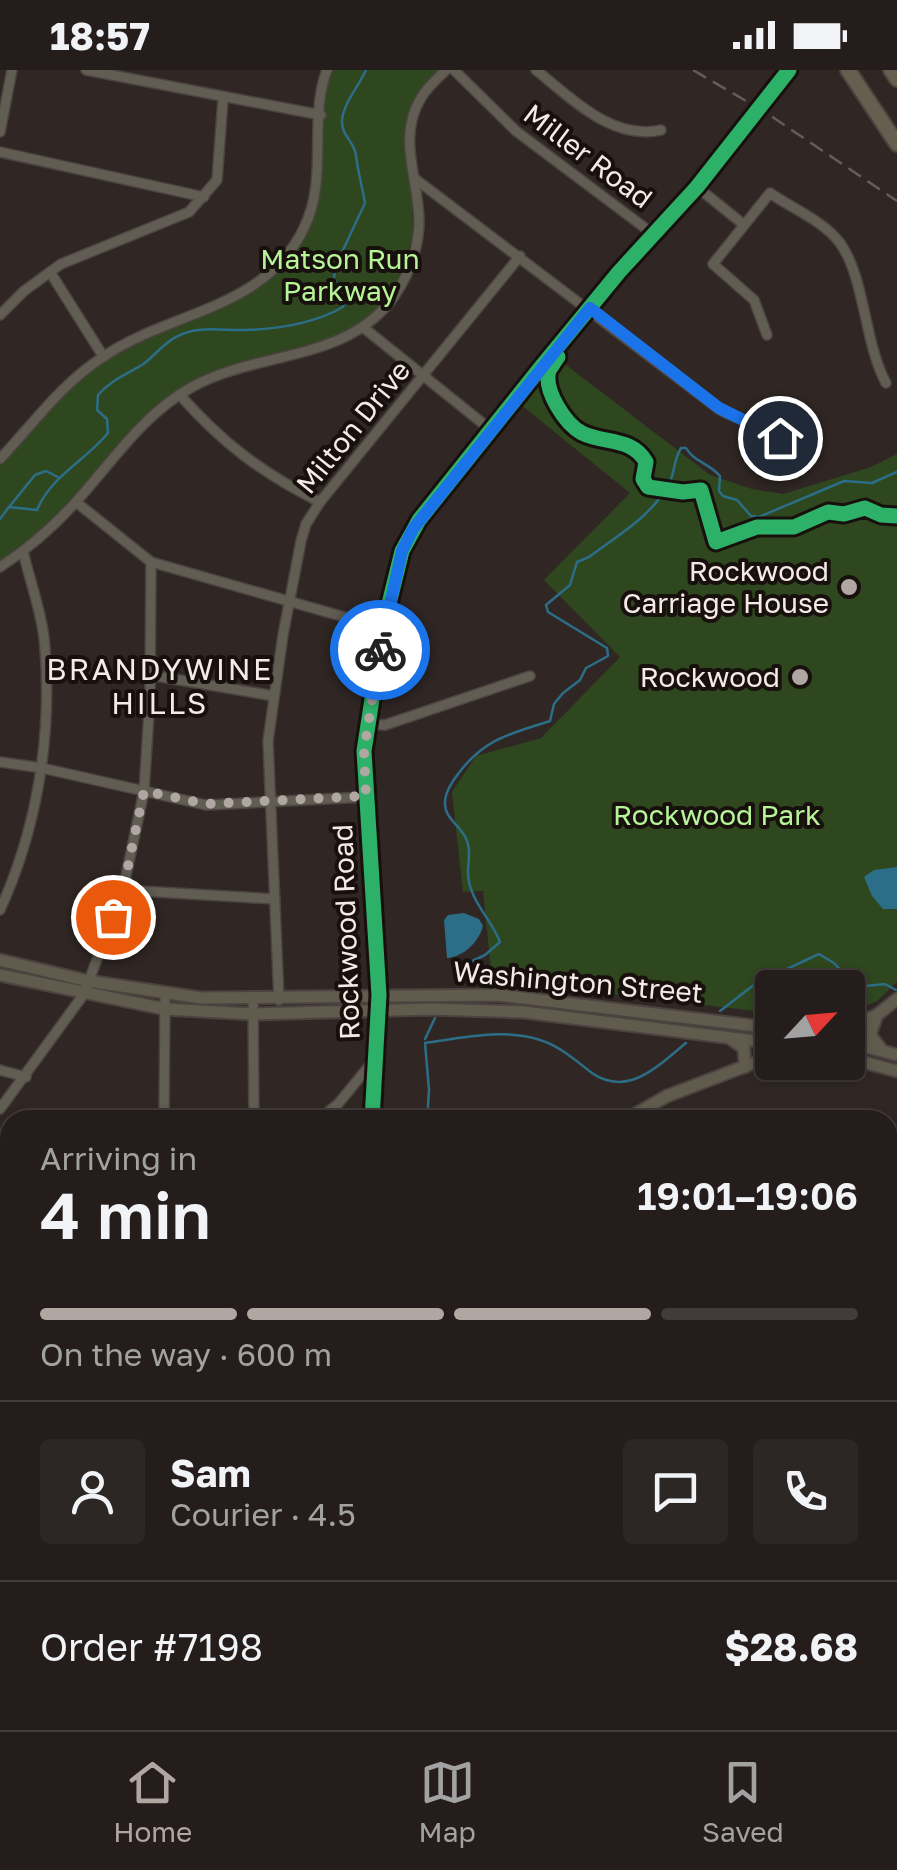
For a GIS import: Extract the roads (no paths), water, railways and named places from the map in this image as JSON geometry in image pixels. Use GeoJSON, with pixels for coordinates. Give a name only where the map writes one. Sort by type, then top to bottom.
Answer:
{"type":"FeatureCollection","features":[{"type":"Feature","properties":{"kind":"highway"},"geometry":{"type":"LineString","coordinates":[[848,70],[897,144]]}},
{"type":"Feature","properties":{"kind":"highway"},"geometry":{"type":"LineString","coordinates":[[891,70],[897,78]]}},
{"type":"Feature","properties":{"kind":"main road"},"geometry":{"type":"LineString","coordinates":[[0,960],[165,1002]]}},
{"type":"Feature","properties":{"kind":"main road"},"geometry":{"type":"LineString","coordinates":[[0,974],[84,994],[253,1007],[279,1013],[524,1012],[755,1040]]}},
{"type":"Feature","properties":{"kind":"main road","name":"Washington Street"},"geometry":{"type":"LineString","coordinates":[[253,1007],[278,999],[455,993],[536,997],[755,1026]]}},
{"type":"Feature","properties":{"kind":"main road"},"geometry":{"type":"LineString","coordinates":[[865,1020],[897,999]]}},
{"type":"Feature","properties":{"kind":"main road"},"geometry":{"type":"LineString","coordinates":[[877,1015],[870,1035],[883,1050]]}},
{"type":"Feature","properties":{"kind":"main road"},"geometry":{"type":"LineString","coordinates":[[718,1035],[742,1046],[745,1067]]}},
{"type":"Feature","properties":{"kind":"main road"},"geometry":{"type":"LineString","coordinates":[[865,1046],[897,1055]]}},
{"type":"Feature","properties":{"kind":"main road"},"geometry":{"type":"LineString","coordinates":[[640,1110],[755,1063]]}},
{"type":"Feature","properties":{"kind":"main road"},"geometry":{"type":"LineString","coordinates":[[865,1063],[897,1071]]}},
{"type":"Feature","properties":{"kind":"street"},"geometry":{"type":"LineString","coordinates":[[0,132],[12,70]]}},
{"type":"Feature","properties":{"kind":"street"},"geometry":{"type":"LineString","coordinates":[[86,70],[321,115]]}},
{"type":"Feature","properties":{"kind":"street"},"geometry":{"type":"LineString","coordinates":[[0,459],[70,380],[104,356],[147,332],[239,296],[285,258],[303,231],[312,207],[327,70]]}},
{"type":"Feature","properties":{"kind":"street"},"geometry":{"type":"LineString","coordinates":[[0,567],[76,502],[138,427],[180,395],[214,375],[325,346],[364,328],[396,294],[416,252],[419,224],[408,144],[412,118],[425,91],[446,70]]}},
{"type":"Feature","properties":{"kind":"street","name":"Miller Road"},"geometry":{"type":"LineString","coordinates":[[454,70],[499,117],[653,234]]}},
{"type":"Feature","properties":{"kind":"street"},"geometry":{"type":"LineString","coordinates":[[536,70],[617,128],[633,132],[661,130]]}},
{"type":"Feature","properties":{"kind":"street","name":"Rockwood Road"},"geometry":{"type":"LineString","coordinates":[[372,1110],[379,995],[364,751],[383,628],[402,551],[412,532],[491,430],[590,308],[697,187],[788,70]]}},
{"type":"Feature","properties":{"kind":"street"},"geometry":{"type":"LineString","coordinates":[[0,315],[50,272],[117,239],[189,212],[217,180],[223,99]]}},
{"type":"Feature","properties":{"kind":"street"},"geometry":{"type":"LineString","coordinates":[[0,152],[204,197]]}},
{"type":"Feature","properties":{"kind":"street"},"geometry":{"type":"LineString","coordinates":[[414,178],[719,408],[775,434],[790,456]]}},
{"type":"Feature","properties":{"kind":"street"},"geometry":{"type":"LineString","coordinates":[[697,187],[743,224]]}},
{"type":"Feature","properties":{"kind":"street"},"geometry":{"type":"LineString","coordinates":[[767,335],[754,300],[712,264],[770,193],[834,236],[848,258],[875,361],[886,383]]}},
{"type":"Feature","properties":{"kind":"street","name":"Milton Drive"},"geometry":{"type":"LineString","coordinates":[[279,1013],[268,741],[306,524],[520,256]]}},
{"type":"Feature","properties":{"kind":"street"},"geometry":{"type":"LineString","coordinates":[[50,272],[104,356]]}},
{"type":"Feature","properties":{"kind":"street"},"geometry":{"type":"LineString","coordinates":[[364,328],[491,430]]}},
{"type":"Feature","properties":{"kind":"street"},"geometry":{"type":"LineString","coordinates":[[180,395],[225,442],[276,480],[320,502]]}},
{"type":"Feature","properties":{"kind":"street"},"geometry":{"type":"LineString","coordinates":[[76,502],[151,562],[383,628]]}},
{"type":"Feature","properties":{"kind":"street"},"geometry":{"type":"LineString","coordinates":[[0,910],[27,839],[42,768],[45,646],[23,551]]}},
{"type":"Feature","properties":{"kind":"street"},"geometry":{"type":"LineString","coordinates":[[0,1109],[84,994],[123,890],[144,791],[151,562]]}},
{"type":"Feature","properties":{"kind":"street"},"geometry":{"type":"LineString","coordinates":[[150,675],[274,696]]}},
{"type":"Feature","properties":{"kind":"street"},"geometry":{"type":"LineString","coordinates":[[368,724],[385,725],[530,676]]}},
{"type":"Feature","properties":{"kind":"street"},"geometry":{"type":"LineString","coordinates":[[0,762],[206,804],[366,796]]}},
{"type":"Feature","properties":{"kind":"street"},"geometry":{"type":"LineString","coordinates":[[123,890],[275,900]]}},
{"type":"Feature","properties":{"kind":"street"},"geometry":{"type":"LineString","coordinates":[[164,1110],[165,1002]]}},
{"type":"Feature","properties":{"kind":"street"},"geometry":{"type":"LineString","coordinates":[[253,1007],[254,1110]]}},
{"type":"Feature","properties":{"kind":"street"},"geometry":{"type":"LineString","coordinates":[[330,1110],[375,1059]]}},
{"type":"Feature","properties":{"kind":"street"},"geometry":{"type":"LineString","coordinates":[[0,1070],[26,1077]]}},
{"type":"Feature","properties":{"kind":"water"},"geometry":{"type":"Polygon","coordinates":[[[897,867],[897,909],[883,909],[864,877],[874,870],[897,867]]]}},
{"type":"Feature","properties":{"kind":"water"},"geometry":{"type":"Polygon","coordinates":[[[464,913],[479,919],[481,932],[464,952],[447,958],[444,920],[448,915],[464,913]]]}},
{"type":"Feature","properties":{"kind":"waterway"},"geometry":{"type":"LineString","coordinates":[[0,519],[9,507],[37,510],[60,478],[108,433],[107,419],[97,410],[98,395],[173,339],[203,330],[283,327],[343,307],[348,293],[334,280],[335,267],[365,203],[355,151],[342,120],[366,70]]}},
{"type":"Feature","properties":{"kind":"waterway"},"geometry":{"type":"LineString","coordinates":[[457,982],[464,965],[500,942],[472,892],[468,844],[447,812],[446,795],[468,762],[488,745],[550,721],[554,704],[563,693],[580,680],[586,668],[608,656],[607,648],[548,612],[546,605],[570,585],[577,562],[622,533],[652,507],[670,481],[681,448],[720,476],[719,491],[723,496],[737,500],[751,516],[759,517],[844,481],[872,483],[897,472]]}},
{"type":"Feature","properties":{"kind":"waterway"},"geometry":{"type":"LineString","coordinates":[[9,507],[35,475],[46,471],[58,477]]}},
{"type":"Feature","properties":{"kind":"waterway"},"geometry":{"type":"LineString","coordinates":[[720,1011],[755,984],[819,954],[834,963],[856,987],[885,984],[896,990]]}},
{"type":"Feature","properties":{"kind":"waterway"},"geometry":{"type":"LineString","coordinates":[[425,1039],[435,1018]]}},
{"type":"Feature","properties":{"kind":"waterway"},"geometry":{"type":"LineString","coordinates":[[428,1110],[425,1043],[483,1035],[526,1036],[554,1046],[605,1080],[618,1082],[642,1076],[686,1043]]}},
{"type":"Feature","properties":{"kind":"railway"},"geometry":{"type":"LineString","coordinates":[[693,70],[765,112],[897,201]]}},
{"type":"Feature","properties":{"kind":"place","name":"Rockwood Carriage House"},"geometry":{"type":"Point","coordinates":[849,587]}},
{"type":"Feature","properties":{"kind":"place","name":"Rockwood"},"geometry":{"type":"Point","coordinates":[800,677]}},
{"type":"Feature","properties":{"kind":"district","name":"BRANDYWINE HILLS"},"geometry":{"type":"Point","coordinates":[160,687]}},
{"type":"Feature","properties":{"kind":"park label","name":"Matson Run Parkway"},"geometry":{"type":"Point","coordinates":[340,275]}},
{"type":"Feature","properties":{"kind":"park label","name":"Rockwood Park"},"geometry":{"type":"Point","coordinates":[717,815]}}]}
